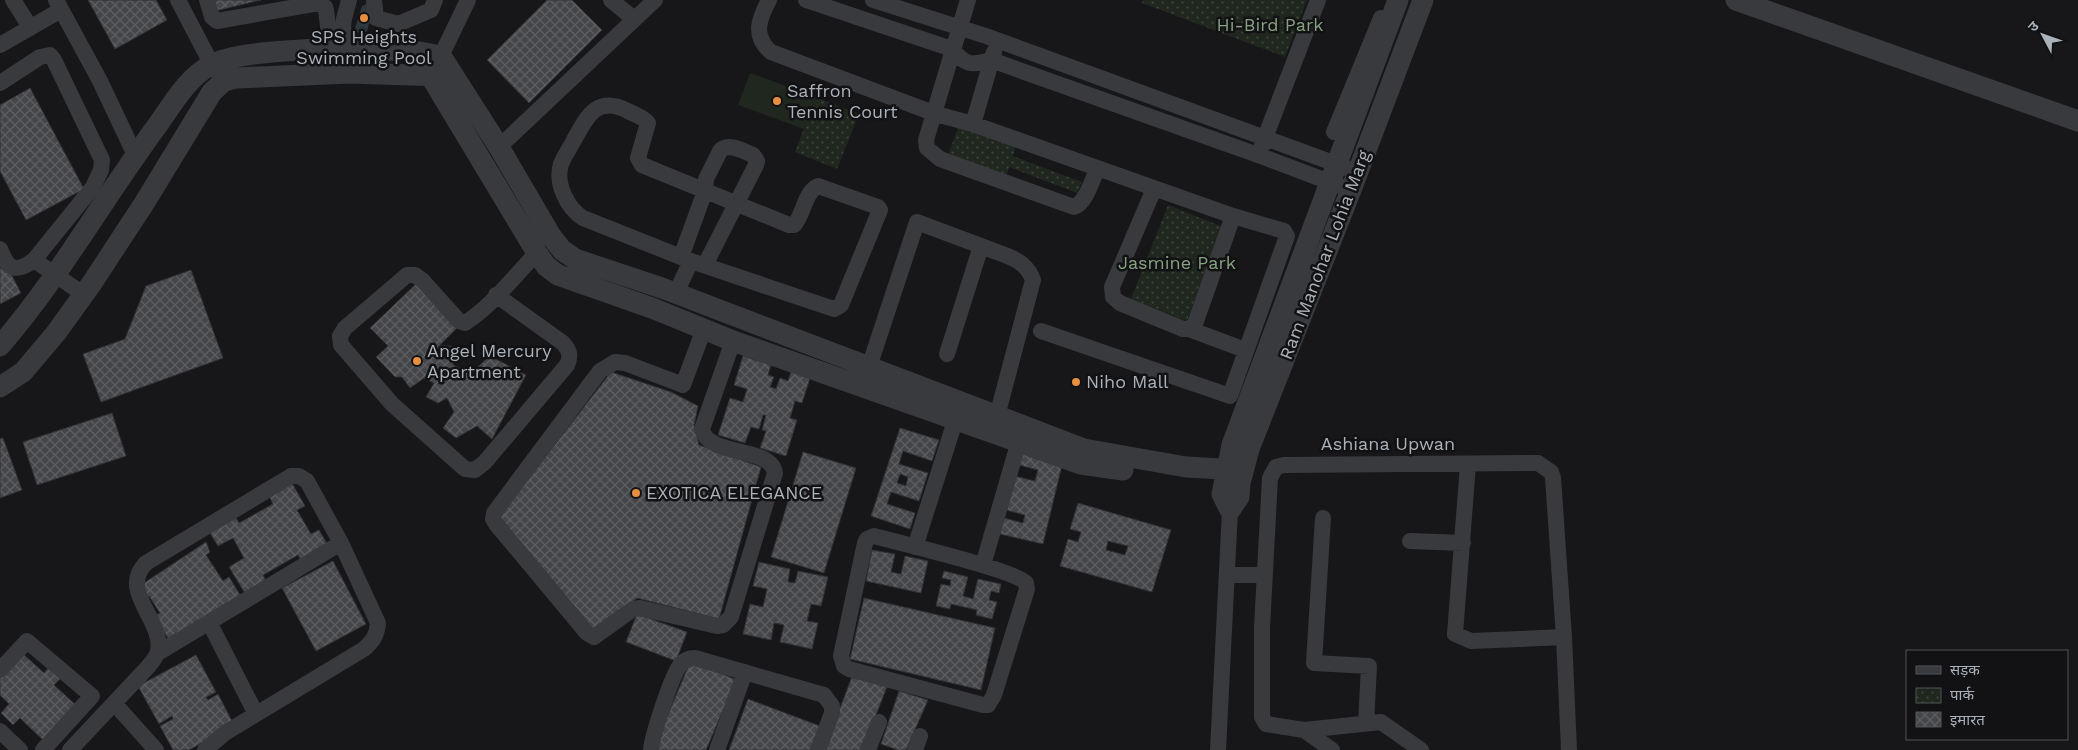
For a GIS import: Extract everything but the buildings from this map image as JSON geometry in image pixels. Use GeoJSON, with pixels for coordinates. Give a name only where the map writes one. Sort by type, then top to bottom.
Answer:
{"type":"FeatureCollection","features":[{"type":"Feature","properties":{"kind":"street"},"geometry":{"type":"LineString","coordinates":[[13,0],[30,27]]}},
{"type":"Feature","properties":{"kind":"street"},"geometry":{"type":"LineString","coordinates":[[178,0],[218,73],[236,78],[341,73],[452,76]]}},
{"type":"Feature","properties":{"kind":"street"},"geometry":{"type":"LineString","coordinates":[[207,0],[212,17],[217,21],[322,4],[326,10],[339,48],[341,73]]}},
{"type":"Feature","properties":{"kind":"street"},"geometry":{"type":"LineString","coordinates":[[339,48],[349,0]]}},
{"type":"Feature","properties":{"kind":"street"},"geometry":{"type":"LineString","coordinates":[[374,0],[376,18],[398,24],[432,10],[435,0]]}},
{"type":"Feature","properties":{"kind":"street"},"geometry":{"type":"LineString","coordinates":[[610,0],[634,19]]}},
{"type":"Feature","properties":{"kind":"street"},"geometry":{"type":"LineString","coordinates":[[499,147],[655,0]]}},
{"type":"Feature","properties":{"kind":"street"},"geometry":{"type":"LineString","coordinates":[[769,0],[761,17],[758,32],[765,46],[772,52],[936,114],[972,124],[1096,170],[1284,232],[1287,236],[1230,396],[1041,331]]}},
{"type":"Feature","properties":{"kind":"street"},"geometry":{"type":"LineString","coordinates":[[806,0],[952,48],[960,59],[968,63],[978,64],[991,60],[1258,155],[1332,173],[1355,181]]}},
{"type":"Feature","properties":{"kind":"street"},"geometry":{"type":"LineString","coordinates":[[873,0],[998,41],[1265,138],[1332,173]]}},
{"type":"Feature","properties":{"kind":"street"},"geometry":{"type":"LineString","coordinates":[[968,0],[952,48],[936,114],[926,140],[927,148],[934,156],[1069,206],[1079,206],[1096,170]]}},
{"type":"Feature","properties":{"kind":"street"},"geometry":{"type":"LineString","coordinates":[[1258,155],[1318,0]]}},
{"type":"Feature","properties":{"kind":"street"},"geometry":{"type":"LineString","coordinates":[[1334,132],[1388,0]]}},
{"type":"Feature","properties":{"kind":"street","name":"Ram Manohar Lohia Marg"},"geometry":{"type":"LineString","coordinates":[[1218,750],[1230,510],[1239,497],[1234,476],[1232,445],[1398,0]]}},
{"type":"Feature","properties":{"kind":"street","name":"Ram Manohar Lohia Marg"},"geometry":{"type":"LineString","coordinates":[[1234,476],[1249,449],[1355,181],[1423,0]]}},
{"type":"Feature","properties":{"kind":"street"},"geometry":{"type":"LineString","coordinates":[[1736,0],[2078,121]]}},
{"type":"Feature","properties":{"kind":"street"},"geometry":{"type":"LineString","coordinates":[[441,56],[462,2]]}},
{"type":"Feature","properties":{"kind":"street"},"geometry":{"type":"LineString","coordinates":[[0,45],[30,27],[58,5],[100,81],[135,155]]}},
{"type":"Feature","properties":{"kind":"street"},"geometry":{"type":"LineString","coordinates":[[972,124],[998,41]]}},
{"type":"Feature","properties":{"kind":"street"},"geometry":{"type":"LineString","coordinates":[[0,346],[24,318],[55,275],[135,155],[192,78],[218,73],[252,55],[339,48],[420,52],[441,56]]}},
{"type":"Feature","properties":{"kind":"street"},"geometry":{"type":"LineString","coordinates":[[420,52],[430,75],[537,253],[546,266],[558,275],[570,281],[652,308],[720,335],[933,401],[997,416],[1084,449],[1234,476]]}},
{"type":"Feature","properties":{"kind":"street"},"geometry":{"type":"LineString","coordinates":[[0,83],[40,57],[50,56],[54,60],[102,160],[101,170],[93,187],[34,260],[17,269],[5,261],[0,249]]}},
{"type":"Feature","properties":{"kind":"street"},"geometry":{"type":"LineString","coordinates":[[441,56],[499,147],[551,236],[562,250],[575,258],[676,293],[869,367],[933,401],[956,418],[1081,464],[1184,479],[1234,476]]}},
{"type":"Feature","properties":{"kind":"street"},"geometry":{"type":"LineString","coordinates":[[0,386],[23,372],[56,333],[145,202],[212,92],[218,73]]}},
{"type":"Feature","properties":{"kind":"street"},"geometry":{"type":"LineString","coordinates":[[608,105],[620,107],[648,123],[638,158],[642,165],[705,191],[789,225],[794,225],[798,221],[811,191],[818,186],[878,207],[880,212],[841,305],[834,310],[692,261],[576,213],[561,186],[559,175],[561,163],[588,115],[596,109],[608,105]]}},
{"type":"Feature","properties":{"kind":"street"},"geometry":{"type":"LineString","coordinates":[[1174,126],[1180,107]]}},
{"type":"Feature","properties":{"kind":"street"},"geometry":{"type":"LineString","coordinates":[[676,293],[692,261],[735,202],[756,165],[757,161],[753,155],[729,146],[724,147],[706,179],[692,261]]}},
{"type":"Feature","properties":{"kind":"street"},"geometry":{"type":"LineString","coordinates":[[113,189],[145,202]]}},
{"type":"Feature","properties":{"kind":"street"},"geometry":{"type":"LineString","coordinates":[[1154,189],[1112,287],[1113,296],[1120,303],[1183,329],[1189,329],[1245,350]]}},
{"type":"Feature","properties":{"kind":"street"},"geometry":{"type":"LineString","coordinates":[[1189,329],[1195,324],[1233,216]]}},
{"type":"Feature","properties":{"kind":"street"},"geometry":{"type":"LineString","coordinates":[[869,367],[917,222],[981,246],[1017,260],[1030,273],[1033,280],[997,416]]}},
{"type":"Feature","properties":{"kind":"street"},"geometry":{"type":"LineString","coordinates":[[948,354],[981,246]]}},
{"type":"Feature","properties":{"kind":"street"},"geometry":{"type":"LineString","coordinates":[[496,295],[563,343],[569,350],[570,358],[567,365],[485,462],[475,470],[465,469],[392,404],[341,345],[340,336],[345,328],[407,275],[414,275],[423,280],[459,321],[464,323],[484,308],[496,295],[537,253]]}},
{"type":"Feature","properties":{"kind":"street"},"geometry":{"type":"LineString","coordinates":[[34,260],[83,294]]}},
{"type":"Feature","properties":{"kind":"street"},"geometry":{"type":"LineString","coordinates":[[720,335],[683,385],[625,363],[615,362],[607,365],[600,371],[494,513],[493,519],[496,524],[591,636],[599,635],[628,611],[640,608],[717,626],[723,625],[731,617],[775,473],[774,468],[767,460],[711,442],[704,435],[702,429],[720,335],[729,314]]}},
{"type":"Feature","properties":{"kind":"street"},"geometry":{"type":"LineString","coordinates":[[915,547],[956,418]]}},
{"type":"Feature","properties":{"kind":"street"},"geometry":{"type":"LineString","coordinates":[[983,566],[1019,441]]}},
{"type":"Feature","properties":{"kind":"street","name":"Ashiana Upwan"},"geometry":{"type":"LineString","coordinates":[[1332,750],[1304,730],[1266,724],[1262,717],[1262,628],[1270,478],[1276,467],[1284,465],[1538,463],[1551,472],[1553,478],[1564,637],[1569,750]]}},
{"type":"Feature","properties":{"kind":"street"},"geometry":{"type":"LineString","coordinates":[[1468,464],[1455,634],[1471,641],[1564,637]]}},
{"type":"Feature","properties":{"kind":"street"},"geometry":{"type":"LineString","coordinates":[[158,653],[156,632],[136,586],[138,571],[146,564],[291,476],[299,476],[307,481],[341,543],[378,623],[377,632],[372,642],[364,649],[225,733],[205,750]]}},
{"type":"Feature","properties":{"kind":"street"},"geometry":{"type":"LineString","coordinates":[[1323,518],[1314,663],[1369,666],[1366,723]]}},
{"type":"Feature","properties":{"kind":"street"},"geometry":{"type":"LineString","coordinates":[[874,536],[983,566],[1024,580],[1027,589],[994,695],[988,705],[849,669],[844,666],[841,661],[867,539],[874,536]]}},
{"type":"Feature","properties":{"kind":"street"},"geometry":{"type":"LineString","coordinates":[[1410,541],[1463,543]]}},
{"type":"Feature","properties":{"kind":"street"},"geometry":{"type":"LineString","coordinates":[[70,750],[148,668],[158,653],[341,543]]}},
{"type":"Feature","properties":{"kind":"street"},"geometry":{"type":"LineString","coordinates":[[1228,575],[1265,575]]}},
{"type":"Feature","properties":{"kind":"street"},"geometry":{"type":"LineString","coordinates":[[209,622],[256,714]]}},
{"type":"Feature","properties":{"kind":"street"},"geometry":{"type":"LineString","coordinates":[[0,670],[28,641],[92,696],[43,750]]}},
{"type":"Feature","properties":{"kind":"street"},"geometry":{"type":"LineString","coordinates":[[650,750],[678,669],[688,658],[695,658],[824,695],[832,706],[832,713],[818,750]]}},
{"type":"Feature","properties":{"kind":"street"},"geometry":{"type":"LineString","coordinates":[[716,750],[746,672]]}},
{"type":"Feature","properties":{"kind":"street"},"geometry":{"type":"LineString","coordinates":[[114,703],[156,750]]}},
{"type":"Feature","properties":{"kind":"street"},"geometry":{"type":"LineString","coordinates":[[868,750],[880,722]]}},
{"type":"Feature","properties":{"kind":"street"},"geometry":{"type":"LineString","coordinates":[[1304,730],[1381,722],[1421,750]]}},
{"type":"Feature","properties":{"kind":"street"},"geometry":{"type":"LineString","coordinates":[[0,731],[20,750]]}},
{"type":"Feature","properties":{"kind":"green space","name":"Hi-Bird Park"},"geometry":{"type":"Polygon","coordinates":[[[1143,0],[1307,0],[1285,57],[1142,3],[1143,0]]]}},
{"type":"Feature","properties":{"kind":"green space","name":"Saffron Tennis Court"},"geometry":{"type":"Polygon","coordinates":[[[750,73],[816,97],[804,129],[738,105],[750,73]]]}},
{"type":"Feature","properties":{"kind":"green space"},"geometry":{"type":"Polygon","coordinates":[[[816,97],[859,114],[837,169],[795,152],[816,97]]]}},
{"type":"Feature","properties":{"kind":"green space"},"geometry":{"type":"Polygon","coordinates":[[[959,125],[1016,146],[1013,156],[1082,182],[1077,193],[1009,167],[1006,177],[948,155],[959,125]]]}},
{"type":"Feature","properties":{"kind":"green space","name":"Jasmine Park"},"geometry":{"type":"Polygon","coordinates":[[[1168,205],[1223,227],[1187,321],[1131,299],[1168,205]]]}},
{"type":"Feature","properties":{"kind":"shaded area","name":"SPS Heights Swimming Pool"},"geometry":{"type":"Polygon","coordinates":[[[367,4],[373,9],[367,31],[361,35],[355,28],[362,6],[367,4]]]}},
{"type":"Feature","properties":{"kind":"place","name":"SPS Heights Swimming Pool"},"geometry":{"type":"Point","coordinates":[364,18]}},
{"type":"Feature","properties":{"kind":"place","name":"Saffron Tennis Court"},"geometry":{"type":"Point","coordinates":[777,101]}},
{"type":"Feature","properties":{"kind":"place","name":"Angel Mercury Apartment"},"geometry":{"type":"Point","coordinates":[417,361]}},
{"type":"Feature","properties":{"kind":"place","name":"Niho Mall"},"geometry":{"type":"Point","coordinates":[1076,382]}},
{"type":"Feature","properties":{"kind":"place","name":"EXOTICA ELEGANCE"},"geometry":{"type":"Point","coordinates":[636,493]}}]}
